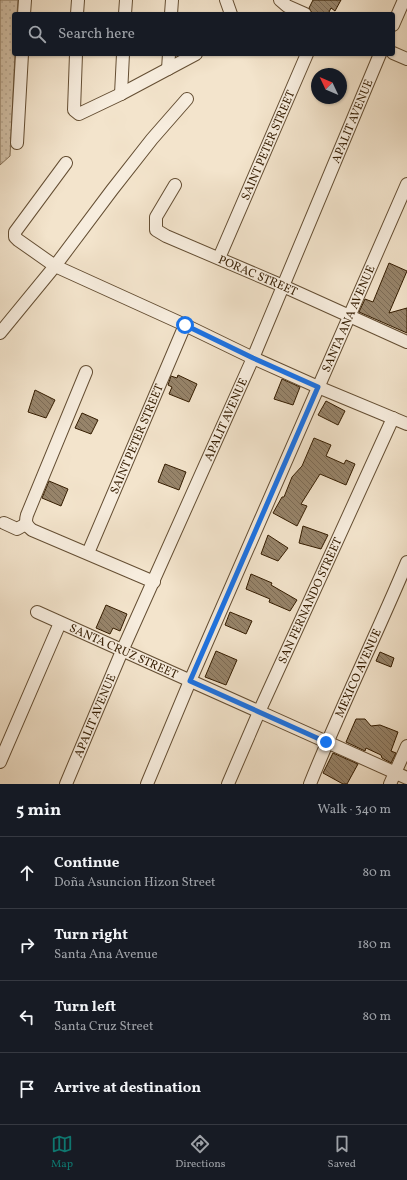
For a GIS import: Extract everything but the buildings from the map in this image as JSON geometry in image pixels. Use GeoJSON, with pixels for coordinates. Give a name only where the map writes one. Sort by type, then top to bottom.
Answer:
{"type":"FeatureCollection","features":[{"type":"Feature","properties":{"kind":"street"},"geometry":{"type":"LineString","coordinates":[[24,12],[25,0]]}},
{"type":"Feature","properties":{"kind":"street"},"geometry":{"type":"LineString","coordinates":[[77,12],[78,0]]}},
{"type":"Feature","properties":{"kind":"street"},"geometry":{"type":"LineString","coordinates":[[125,12],[126,0]]}},
{"type":"Feature","properties":{"kind":"street"},"geometry":{"type":"LineString","coordinates":[[171,12],[172,0]]}},
{"type":"Feature","properties":{"kind":"street"},"geometry":{"type":"LineString","coordinates":[[226,0],[229,12]]}},
{"type":"Feature","properties":{"kind":"street"},"geometry":{"type":"LineString","coordinates":[[395,21],[404,0]]}},
{"type":"Feature","properties":{"kind":"street"},"geometry":{"type":"LineString","coordinates":[[284,3],[301,12]]}},
{"type":"Feature","properties":{"kind":"street"},"geometry":{"type":"LineString","coordinates":[[395,54],[407,59]]}},
{"type":"Feature","properties":{"kind":"street"},"geometry":{"type":"LineString","coordinates":[[17,143],[22,56]]}},
{"type":"Feature","properties":{"kind":"street"},"geometry":{"type":"LineString","coordinates":[[76,56],[74,110],[77,113],[82,114],[192,56]]}},
{"type":"Feature","properties":{"kind":"street"},"geometry":{"type":"LineString","coordinates":[[121,94],[123,56]]}},
{"type":"Feature","properties":{"kind":"street"},"geometry":{"type":"LineString","coordinates":[[168,69],[169,56]]}},
{"type":"Feature","properties":{"kind":"street","name":"SAINT PETER STREET"},"geometry":{"type":"LineString","coordinates":[[219,258],[306,56]]}},
{"type":"Feature","properties":{"kind":"street","name":"APALIT AVENUE"},"geometry":{"type":"LineString","coordinates":[[66,784],[122,650],[154,582],[209,454],[253,358],[379,56]]}},
{"type":"Feature","properties":{"kind":"street"},"geometry":{"type":"LineString","coordinates":[[0,333],[55,266],[152,139],[187,99]]}},
{"type":"Feature","properties":{"kind":"street"},"geometry":{"type":"LineString","coordinates":[[66,163],[14,234],[18,240],[55,266],[185,325],[253,358],[407,424]]}},
{"type":"Feature","properties":{"kind":"street","name":"SANTA ANA AVENUE"},"geometry":{"type":"LineString","coordinates":[[147,784],[190,681],[407,184]]}},
{"type":"Feature","properties":{"kind":"street","name":"PORAC STREET"},"geometry":{"type":"LineString","coordinates":[[175,185],[156,217],[156,230],[166,236],[283,286],[407,342]]}},
{"type":"Feature","properties":{"kind":"street","name":"SAINT PETER STREET"},"geometry":{"type":"LineString","coordinates":[[88,553],[185,325]]}},
{"type":"Feature","properties":{"kind":"street"},"geometry":{"type":"LineString","coordinates":[[86,372],[27,515],[26,524],[32,530],[154,582]]}},
{"type":"Feature","properties":{"kind":"street","name":"SAN FERNANDO STREET"},"geometry":{"type":"LineString","coordinates":[[228,784],[259,712],[393,418]]}},
{"type":"Feature","properties":{"kind":"street"},"geometry":{"type":"LineString","coordinates":[[4,523],[17,529],[26,524]]}},
{"type":"Feature","properties":{"kind":"street","name":"MEXICO AVENUE"},"geometry":{"type":"LineString","coordinates":[[310,784],[326,742],[407,562]]}},
{"type":"Feature","properties":{"kind":"street","name":"SANTA CRUZ STREET"},"geometry":{"type":"LineString","coordinates":[[37,612],[407,778]]}},
{"type":"Feature","properties":{"kind":"street"},"geometry":{"type":"LineString","coordinates":[[0,762],[60,622]]}},
{"type":"Feature","properties":{"kind":"street"},"geometry":{"type":"LineString","coordinates":[[390,784],[407,746]]}},
{"type":"Feature","properties":{"kind":"shaded area"},"geometry":{"type":"Polygon","coordinates":[[[0,0],[18,0],[17,12],[12,12],[12,56],[15,56],[10,156],[0,165],[0,0]]]}},
{"type":"Feature","properties":{"kind":"route"},"geometry":{"type":"LineString","coordinates":[[185,325],[318,387],[190,681],[326,742]]}}]}
